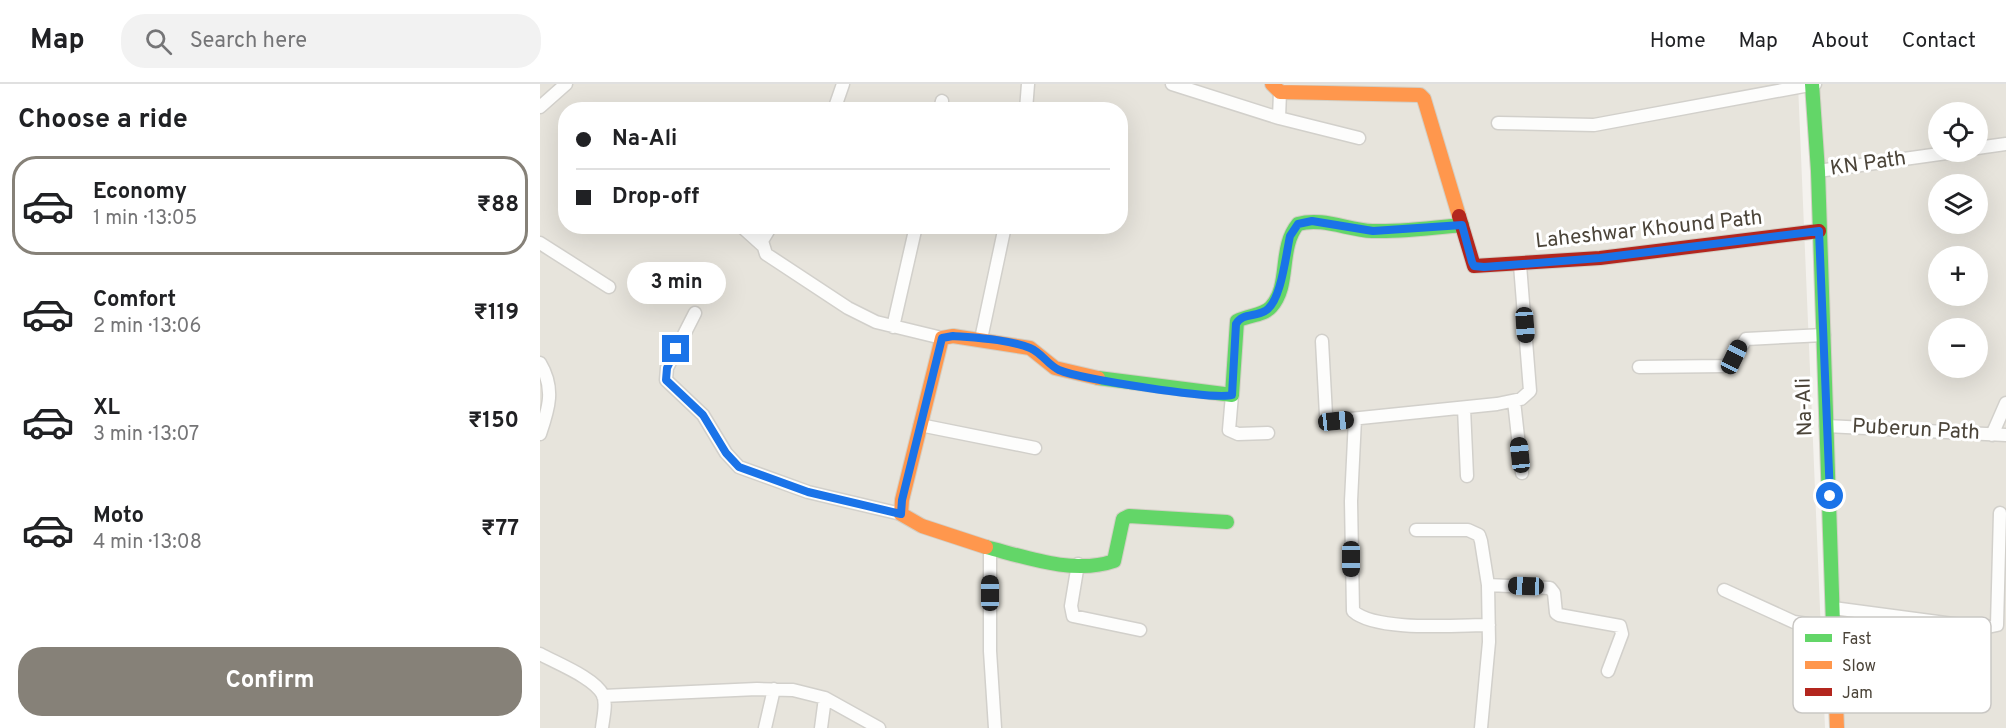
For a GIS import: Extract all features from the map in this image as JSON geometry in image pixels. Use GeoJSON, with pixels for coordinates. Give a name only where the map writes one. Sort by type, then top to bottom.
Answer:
{"type":"FeatureCollection","features":[{"type":"Feature","properties":{"kind":"street"},"geometry":{"type":"LineString","coordinates":[[540,107],[566,84]]}},
{"type":"Feature","properties":{"kind":"street"},"geometry":{"type":"LineString","coordinates":[[837,102],[843,84]]}},
{"type":"Feature","properties":{"kind":"street"},"geometry":{"type":"LineString","coordinates":[[1027,102],[1028,84]]}},
{"type":"Feature","properties":{"kind":"street"},"geometry":{"type":"LineString","coordinates":[[1172,84],[1279,118],[1359,138]]}},
{"type":"Feature","properties":{"kind":"street"},"geometry":{"type":"LineString","coordinates":[[1498,123],[1594,126],[1813,84]]}},
{"type":"Feature","properties":{"kind":"street","name":"Na-Ali"},"geometry":{"type":"LineString","coordinates":[[1813,84],[1833,617]]}},
{"type":"Feature","properties":{"kind":"street"},"geometry":{"type":"LineString","coordinates":[[1279,118],[1276,88],[1420,95],[1425,99],[1474,266],[1520,265]]}},
{"type":"Feature","properties":{"kind":"street"},"geometry":{"type":"LineString","coordinates":[[1988,146],[2006,144]]}},
{"type":"Feature","properties":{"kind":"street","name":"KN Path"},"geometry":{"type":"LineString","coordinates":[[1818,171],[1928,156]]}},
{"type":"Feature","properties":{"kind":"street"},"geometry":{"type":"LineString","coordinates":[[1268,433],[1238,434],[1229,430],[1236,324],[1242,318],[1262,313],[1273,304],[1290,236],[1298,224],[1312,221],[1380,231],[1462,225]]}},
{"type":"Feature","properties":{"kind":"street","name":"Laheshwar Khound Path"},"geometry":{"type":"LineString","coordinates":[[1514,401],[1526,396],[1530,391],[1520,265],[1622,256],[1819,231]]}},
{"type":"Feature","properties":{"kind":"street"},"geometry":{"type":"LineString","coordinates":[[750,234],[762,245],[766,254],[837,301],[876,322],[942,338],[953,336],[981,339],[1030,348],[1056,368],[1084,376],[1210,395],[1232,395]]}},
{"type":"Feature","properties":{"kind":"street"},"geometry":{"type":"LineString","coordinates":[[762,245],[767,234]]}},
{"type":"Feature","properties":{"kind":"street"},"geometry":{"type":"LineString","coordinates":[[893,327],[914,234]]}},
{"type":"Feature","properties":{"kind":"street"},"geometry":{"type":"LineString","coordinates":[[981,339],[1003,234]]}},
{"type":"Feature","properties":{"kind":"street"},"geometry":{"type":"LineString","coordinates":[[540,243],[609,287]]}},
{"type":"Feature","properties":{"kind":"street"},"geometry":{"type":"LineString","coordinates":[[695,313],[667,368],[666,380],[703,415],[739,467],[808,492],[901,514],[913,523],[990,550],[1078,564],[1110,565],[1116,556],[1123,519],[1129,516],[1227,522]]}},
{"type":"Feature","properties":{"kind":"street"},"geometry":{"type":"LineString","coordinates":[[1639,367],[1724,366],[1732,362],[1746,339],[1824,335]]}},
{"type":"Feature","properties":{"kind":"street"},"geometry":{"type":"LineString","coordinates":[[901,514],[902,500],[942,338]]}},
{"type":"Feature","properties":{"kind":"street"},"geometry":{"type":"LineString","coordinates":[[1322,341],[1328,418],[1336,421],[1514,401],[1522,473]]}},
{"type":"Feature","properties":{"kind":"street"},"geometry":{"type":"LineString","coordinates":[[540,363],[547,378],[550,396],[540,434]]}},
{"type":"Feature","properties":{"kind":"street"},"geometry":{"type":"LineString","coordinates":[[1992,435],[2006,403]]}},
{"type":"Feature","properties":{"kind":"street"},"geometry":{"type":"LineString","coordinates":[[1464,408],[1467,476]]}},
{"type":"Feature","properties":{"kind":"street"},"geometry":{"type":"LineString","coordinates":[[1355,419],[1351,501],[1353,611],[1359,617],[1386,623],[1489,625]]}},
{"type":"Feature","properties":{"kind":"street"},"geometry":{"type":"LineString","coordinates":[[920,425],[1035,448]]}},
{"type":"Feature","properties":{"kind":"street","name":"Puberun Path"},"geometry":{"type":"LineString","coordinates":[[1826,426],[2006,435]]}},
{"type":"Feature","properties":{"kind":"street"},"geometry":{"type":"LineString","coordinates":[[1991,626],[1997,625],[2000,513]]}},
{"type":"Feature","properties":{"kind":"street"},"geometry":{"type":"LineString","coordinates":[[1416,530],[1475,532],[1481,541],[1488,585],[1489,625],[1481,728]]}},
{"type":"Feature","properties":{"kind":"street"},"geometry":{"type":"LineString","coordinates":[[990,550],[990,651],[995,728]]}},
{"type":"Feature","properties":{"kind":"street"},"geometry":{"type":"LineString","coordinates":[[1078,564],[1071,606],[1073,616],[1140,630]]}},
{"type":"Feature","properties":{"kind":"street"},"geometry":{"type":"LineString","coordinates":[[1488,585],[1550,588],[1554,593],[1556,613],[1559,615],[1620,626],[1622,634],[1608,671]]}},
{"type":"Feature","properties":{"kind":"street"},"geometry":{"type":"LineString","coordinates":[[1724,591],[1793,622]]}},
{"type":"Feature","properties":{"kind":"street"},"geometry":{"type":"LineString","coordinates":[[1833,608],[1900,617]]}},
{"type":"Feature","properties":{"kind":"street"},"geometry":{"type":"LineString","coordinates":[[540,654],[587,680],[603,696],[602,728]]}},
{"type":"Feature","properties":{"kind":"street"},"geometry":{"type":"LineString","coordinates":[[603,696],[774,688],[811,693],[825,698],[879,728]]}},
{"type":"Feature","properties":{"kind":"street"},"geometry":{"type":"LineString","coordinates":[[765,728],[774,688]]}},
{"type":"Feature","properties":{"kind":"street"},"geometry":{"type":"LineString","coordinates":[[821,728],[825,698]]}},
{"type":"Feature","properties":{"kind":"street","name":"Na-Ali"},"geometry":{"type":"LineString","coordinates":[[1837,713],[1837,728]]}},
{"type":"Feature","properties":{"kind":"shaded area"},"geometry":{"type":"Polygon","coordinates":[[[540,84],[1798,84],[1820,617],[1793,617],[1793,713],[1824,713],[1825,728],[540,728],[540,84]]]}},
{"type":"Feature","properties":{"kind":"shaded area"},"geometry":{"type":"Polygon","coordinates":[[[1814,84],[2006,84],[2006,728],[1841,728],[1840,713],[1991,713],[1991,617],[1836,617],[1814,84]]]}},
{"type":"Feature","properties":{"kind":"traffic: fast"},"geometry":{"type":"LineString","coordinates":[[1812,84],[1818,171],[1833,617]]}},
{"type":"Feature","properties":{"kind":"traffic: fast"},"geometry":{"type":"LineString","coordinates":[[1098,378],[1232,395],[1237,321],[1268,310],[1277,298],[1281,288],[1288,244],[1298,224],[1316,222],[1383,231],[1462,225]]}},
{"type":"Feature","properties":{"kind":"traffic: fast"},"geometry":{"type":"LineString","coordinates":[[986,547],[1050,563],[1099,565],[1114,561],[1123,519],[1129,516],[1227,522]]}},
{"type":"Feature","properties":{"kind":"traffic: slow"},"geometry":{"type":"LineString","coordinates":[[1272,84],[1280,92],[1420,95],[1424,99],[1459,216]]}},
{"type":"Feature","properties":{"kind":"traffic: slow"},"geometry":{"type":"LineString","coordinates":[[986,547],[922,526],[901,514],[902,500],[942,338],[953,336],[1030,348],[1055,368],[1098,378]]}},
{"type":"Feature","properties":{"kind":"traffic: slow"},"geometry":{"type":"LineString","coordinates":[[1836,713],[1837,728]]}},
{"type":"Feature","properties":{"kind":"traffic: jam"},"geometry":{"type":"LineString","coordinates":[[1459,216],[1474,266],[1600,258],[1819,231]]}},
{"type":"Feature","properties":{"kind":"route"},"geometry":{"type":"LineString","coordinates":[[676,349],[665,373],[666,380],[703,415],[726,453],[739,467],[808,492],[858,506],[901,514],[900,508],[942,338],[953,336],[1021,345],[1039,352],[1061,370],[1114,382],[1210,395],[1232,395],[1237,321],[1266,311],[1275,301],[1290,236],[1294,227],[1302,222],[1312,221],[1373,231],[1403,231],[1462,225],[1474,266],[1484,267],[1600,258],[1819,231],[1830,496]]}}]}
